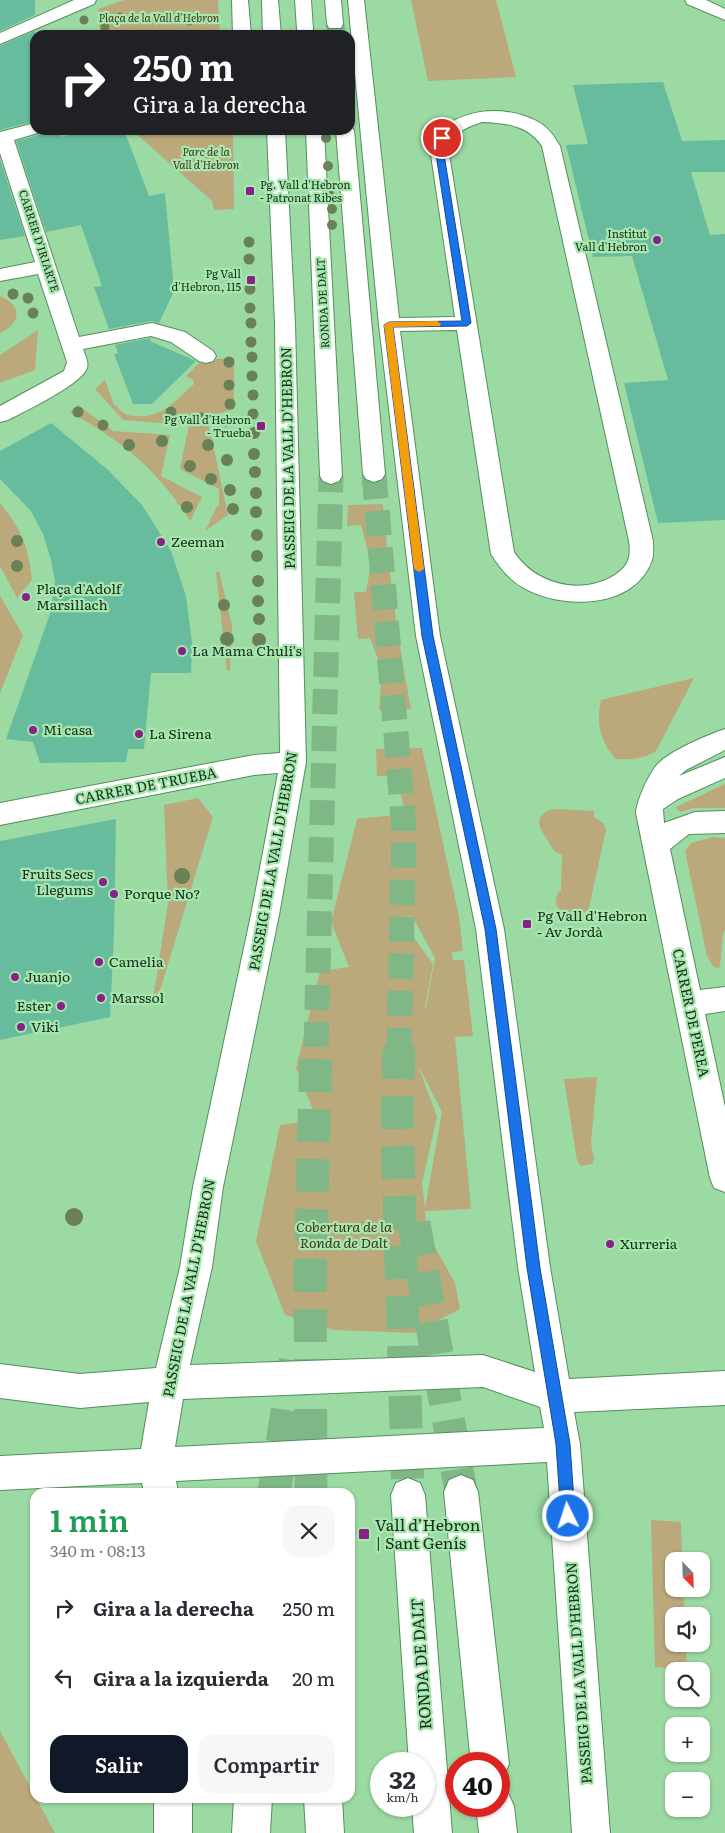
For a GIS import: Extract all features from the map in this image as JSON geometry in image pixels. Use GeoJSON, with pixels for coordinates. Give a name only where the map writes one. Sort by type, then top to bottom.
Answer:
{"type":"FeatureCollection","features":[{"type":"Feature","properties":{"kind":"main road"},"geometry":{"type":"LineString","coordinates":[[0,39],[88,0]]}},
{"type":"Feature","properties":{"kind":"main road"},"geometry":{"type":"LineString","coordinates":[[240,0],[242,30]]}},
{"type":"Feature","properties":{"kind":"main road"},"geometry":{"type":"LineString","coordinates":[[270,0],[272,30]]}},
{"type":"Feature","properties":{"kind":"main road"},"geometry":{"type":"LineString","coordinates":[[303,0],[305,29]]}},
{"type":"Feature","properties":{"kind":"main road"},"geometry":{"type":"LineString","coordinates":[[333,0],[335,24]]}},
{"type":"Feature","properties":{"kind":"main road","name":"PASSEIG DE LA VALL D'HEBRON"},"geometry":{"type":"LineString","coordinates":[[356,0],[356,63],[428,636],[490,929],[534,1268],[563,1444],[591,1833]]}},
{"type":"Feature","properties":{"kind":"main road"},"geometry":{"type":"LineString","coordinates":[[693,0],[725,15]]}},
{"type":"Feature","properties":{"kind":"main road"},"geometry":{"type":"LineString","coordinates":[[482,117],[500,117],[520,121],[535,127],[546,136],[552,146],[641,541],[640,559],[631,574],[614,586],[591,594],[566,593],[542,588],[521,578],[507,563],[503,554],[467,323],[439,148],[442,138],[450,129],[465,122],[482,117]]}},
{"type":"Feature","properties":{"kind":"main road"},"geometry":{"type":"LineString","coordinates":[[2,138],[30,130]]}},
{"type":"Feature","properties":{"kind":"main road","name":"PASSEIG DE LA VALL D'HEBRON"},"geometry":{"type":"LineString","coordinates":[[158,1478],[169,1383],[196,1267],[208,1187],[265,915],[293,762],[285,324],[276,135]]}},
{"type":"Feature","properties":{"kind":"main road","name":"RONDA DE DALT"},"geometry":{"type":"LineString","coordinates":[[315,135],[331,476]]}},
{"type":"Feature","properties":{"kind":"main road"},"geometry":{"type":"LineString","coordinates":[[345,135],[374,474]]}},
{"type":"Feature","properties":{"kind":"main road","name":"CARRER D'IRIARTE"},"geometry":{"type":"LineString","coordinates":[[0,415],[70,376],[76,369],[77,362],[48,266],[2,138]]}},
{"type":"Feature","properties":{"kind":"main road"},"geometry":{"type":"LineString","coordinates":[[0,275],[48,266]]}},
{"type":"Feature","properties":{"kind":"main road"},"geometry":{"type":"LineString","coordinates":[[389,325],[467,323]]}},
{"type":"Feature","properties":{"kind":"main road"},"geometry":{"type":"LineString","coordinates":[[72,345],[152,329],[178,337],[206,356]]}},
{"type":"Feature","properties":{"kind":"main road"},"geometry":{"type":"LineString","coordinates":[[650,804],[665,773],[678,763],[725,739]]}},
{"type":"Feature","properties":{"kind":"main road","name":"CARRER DE TRUEBA"},"geometry":{"type":"LineString","coordinates":[[0,814],[254,765],[293,762]]}},
{"type":"Feature","properties":{"kind":"main road"},"geometry":{"type":"LineString","coordinates":[[650,804],[669,792],[725,767]]}},
{"type":"Feature","properties":{"kind":"main road","name":"CARRER DE PEREA"},"geometry":{"type":"LineString","coordinates":[[650,804],[649,813],[688,1004],[718,1103],[725,1178]]}},
{"type":"Feature","properties":{"kind":"main road"},"geometry":{"type":"LineString","coordinates":[[656,847],[666,834],[676,828],[707,821],[725,822]]}},
{"type":"Feature","properties":{"kind":"main road"},"geometry":{"type":"LineString","coordinates":[[688,1004],[725,999]]}},
{"type":"Feature","properties":{"kind":"main road"},"geometry":{"type":"LineString","coordinates":[[0,1381],[80,1391],[169,1383],[483,1371],[556,1396],[725,1388]]}},
{"type":"Feature","properties":{"kind":"main road"},"geometry":{"type":"LineString","coordinates":[[0,1473],[158,1478],[563,1444]]}},
{"type":"Feature","properties":{"kind":"main road"},"geometry":{"type":"LineString","coordinates":[[461,1492],[489,1752]]}},
{"type":"Feature","properties":{"kind":"main road","name":"RONDA DE DALT"},"geometry":{"type":"LineString","coordinates":[[408,1495],[433,1833]]}},
{"type":"Feature","properties":{"kind":"main road"},"geometry":{"type":"LineString","coordinates":[[173,1803],[173,1833]]}},
{"type":"Feature","properties":{"kind":"main road"},"geometry":{"type":"LineString","coordinates":[[251,1833],[253,1803]]}},
{"type":"Feature","properties":{"kind":"main road"},"geometry":{"type":"LineString","coordinates":[[323,1803],[325,1833]]}},
{"type":"Feature","properties":{"kind":"main road"},"geometry":{"type":"LineString","coordinates":[[496,1817],[498,1833]]}},
{"type":"Feature","properties":{"kind":"green space","name":"Plaça de la Vall d'Hebron"},"geometry":{"type":"Polygon","coordinates":[[[124,0],[218,0],[220,30],[100,30],[98,9],[124,0]]]}},
{"type":"Feature","properties":{"kind":"green space"},"geometry":{"type":"Polygon","coordinates":[[[411,0],[496,0],[516,77],[428,81],[411,0]]]}},
{"type":"Feature","properties":{"kind":"green space","name":"Parc de la Vall d'Hebron"},"geometry":{"type":"Polygon","coordinates":[[[138,135],[233,135],[234,209],[214,210],[212,201],[138,135]]]}},
{"type":"Feature","properties":{"kind":"green space"},"geometry":{"type":"Polygon","coordinates":[[[0,296],[13,305],[16,309],[16,314],[12,324],[0,333],[0,296]]]}},
{"type":"Feature","properties":{"kind":"green space"},"geometry":{"type":"Polygon","coordinates":[[[38,330],[35,370],[0,383],[0,355],[38,330]]]}},
{"type":"Feature","properties":{"kind":"green space"},"geometry":{"type":"Polygon","coordinates":[[[234,358],[234,409],[207,417],[228,515],[205,531],[217,506],[219,506],[219,489],[180,469],[189,425],[123,420],[95,389],[105,380],[114,405],[122,412],[133,416],[153,415],[175,402],[194,384],[193,380],[186,376],[202,360],[234,358]]]}},
{"type":"Feature","properties":{"kind":"green space"},"geometry":{"type":"Polygon","coordinates":[[[78,405],[113,431],[170,435],[161,476],[202,497],[190,521],[165,486],[138,458],[106,434],[70,412],[78,405]]]}},
{"type":"Feature","properties":{"kind":"green space"},"geometry":{"type":"Polygon","coordinates":[[[0,503],[19,530],[26,548],[30,568],[32,580],[17,598],[0,566],[0,503]]]}},
{"type":"Feature","properties":{"kind":"green space"},"geometry":{"type":"Polygon","coordinates":[[[383,504],[394,607],[411,709],[379,710],[382,669],[370,638],[358,639],[354,592],[366,592],[371,563],[361,525],[347,526],[348,505],[383,504]]]}},
{"type":"Feature","properties":{"kind":"green space"},"geometry":{"type":"Polygon","coordinates":[[[219,571],[232,625],[230,670],[227,671],[216,572],[219,571]]]}},
{"type":"Feature","properties":{"kind":"green space"},"geometry":{"type":"Polygon","coordinates":[[[0,596],[23,635],[0,693],[0,596]]]}},
{"type":"Feature","properties":{"kind":"green space"},"geometry":{"type":"Polygon","coordinates":[[[694,678],[656,751],[637,758],[616,759],[606,746],[599,724],[601,700],[694,678]]]}},
{"type":"Feature","properties":{"kind":"green space","name":"Cobertura de la Ronda de Dalt"},"geometry":{"type":"Polygon","coordinates":[[[422,748],[459,916],[463,951],[452,952],[453,960],[464,960],[473,1036],[455,1037],[471,1209],[425,1211],[427,1233],[455,1283],[460,1309],[414,1333],[334,1330],[285,1315],[256,1241],[280,1125],[317,1120],[296,1068],[320,971],[349,967],[331,922],[357,819],[405,814],[397,776],[377,776],[376,749],[422,748]],[[412,916],[399,917],[433,964],[426,1008],[435,958],[412,916]],[[418,1065],[437,1117],[422,1183],[425,1208],[442,1112],[418,1065]]]}},
{"type":"Feature","properties":{"kind":"green space"},"geometry":{"type":"Polygon","coordinates":[[[725,784],[725,808],[694,808],[680,812],[676,807],[725,784]]]}},
{"type":"Feature","properties":{"kind":"green space"},"geometry":{"type":"Polygon","coordinates":[[[198,798],[213,817],[157,1000],[153,999],[168,903],[164,805],[198,798]]]}},
{"type":"Feature","properties":{"kind":"green space"},"geometry":{"type":"Polygon","coordinates":[[[553,809],[594,811],[594,817],[604,824],[606,830],[589,908],[583,913],[575,915],[563,912],[558,908],[556,902],[561,890],[562,855],[552,848],[540,827],[539,822],[542,815],[553,809]]]}},
{"type":"Feature","properties":{"kind":"green space"},"geometry":{"type":"Polygon","coordinates":[[[713,837],[725,838],[725,930],[723,933],[720,967],[717,968],[713,966],[707,956],[685,851],[691,843],[713,837]]]}},
{"type":"Feature","properties":{"kind":"green space"},"geometry":{"type":"Polygon","coordinates":[[[597,1077],[591,1143],[594,1159],[592,1164],[581,1166],[577,1161],[564,1079],[597,1077]]]}},
{"type":"Feature","properties":{"kind":"green space"},"geometry":{"type":"Polygon","coordinates":[[[651,1520],[681,1522],[682,1552],[665,1552],[665,1598],[684,1598],[684,1607],[665,1607],[665,1652],[686,1652],[687,1662],[665,1662],[665,1668],[655,1667],[651,1520]]]}},
{"type":"Feature","properties":{"kind":"green space"},"geometry":{"type":"Polygon","coordinates":[[[0,1731],[30,1787],[30,1803],[39,1803],[55,1833],[0,1833],[0,1731]]]}},
{"type":"Feature","properties":{"kind":"building"},"geometry":{"type":"Polygon","coordinates":[[[0,0],[35,0],[35,15],[0,31],[0,0]]]}},
{"type":"Feature","properties":{"kind":"building"},"geometry":{"type":"Polygon","coordinates":[[[30,33],[30,122],[0,130],[0,46],[30,33]]]}},
{"type":"Feature","properties":{"kind":"building"},"geometry":{"type":"Polygon","coordinates":[[[663,82],[682,141],[725,140],[725,172],[691,172],[710,235],[725,234],[725,520],[658,523],[624,383],[668,380],[632,256],[593,257],[566,145],[588,144],[573,85],[663,82]]]}},
{"type":"Feature","properties":{"kind":"building"},"geometry":{"type":"Polygon","coordinates":[[[38,135],[60,135],[61,137],[68,135],[126,135],[149,196],[165,193],[174,291],[159,323],[152,321],[109,329],[94,287],[102,286],[81,225],[46,232],[16,141],[38,135]]]}},
{"type":"Feature","properties":{"kind":"building"},"geometry":{"type":"Polygon","coordinates":[[[0,159],[25,236],[0,240],[0,159]]]}},
{"type":"Feature","properties":{"kind":"building"},"geometry":{"type":"Polygon","coordinates":[[[151,338],[150,341],[196,361],[152,404],[133,404],[114,354],[118,353],[115,345],[151,338]]]}},
{"type":"Feature","properties":{"kind":"building"},"geometry":{"type":"Polygon","coordinates":[[[51,423],[107,469],[142,505],[171,551],[186,596],[192,643],[191,673],[151,673],[144,749],[128,749],[126,762],[40,763],[33,742],[6,739],[50,614],[55,581],[43,534],[31,511],[0,479],[0,451],[51,423]]]}},
{"type":"Feature","properties":{"kind":"building"},"geometry":{"type":"Polygon","coordinates":[[[116,819],[110,1017],[0,1040],[0,841],[116,819]]]}},
{"type":"Feature","properties":{"kind":"tunnel"},"geometry":{"type":"LineString","coordinates":[[335,24],[336,30]]}},
{"type":"Feature","properties":{"kind":"tunnel"},"geometry":{"type":"LineString","coordinates":[[374,474],[404,830],[399,1047]]}},
{"type":"Feature","properties":{"kind":"tunnel"},"geometry":{"type":"LineString","coordinates":[[316,1047],[331,476]]}},
{"type":"Feature","properties":{"kind":"tunnel"},"geometry":{"type":"LineString","coordinates":[[311,1488],[310,1278],[316,1046]]}},
{"type":"Feature","properties":{"kind":"tunnel"},"geometry":{"type":"LineString","coordinates":[[399,1046],[397,1128],[408,1495]]}},
{"type":"Feature","properties":{"kind":"tunnel"},"geometry":{"type":"LineString","coordinates":[[414,1223],[461,1492]]}},
{"type":"Feature","properties":{"kind":"tunnel"},"geometry":{"type":"LineString","coordinates":[[275,1488],[296,1358]]}},
{"type":"Feature","properties":{"kind":"slow traffic"},"geometry":{"type":"LineString","coordinates":[[419,569],[389,325],[437,324]]}},
{"type":"Feature","properties":{"kind":"place","name":"Pg. Vall d'Hebron - Patronat Ribes"},"geometry":{"type":"Point","coordinates":[250,191]}},
{"type":"Feature","properties":{"kind":"place","name":"Institut Vall d'Hebron"},"geometry":{"type":"Point","coordinates":[657,240]}},
{"type":"Feature","properties":{"kind":"place","name":"Pg Vall d'Hebron, 115"},"geometry":{"type":"Point","coordinates":[251,280]}},
{"type":"Feature","properties":{"kind":"place","name":"Pg Vall d'Hebron - Trueba"},"geometry":{"type":"Point","coordinates":[261,426]}},
{"type":"Feature","properties":{"kind":"place","name":"Zeeman"},"geometry":{"type":"Point","coordinates":[161,542]}},
{"type":"Feature","properties":{"kind":"place","name":"Plaça d'Adolf Marsillach"},"geometry":{"type":"Point","coordinates":[26,597]}},
{"type":"Feature","properties":{"kind":"place","name":"La Mama Chuli's"},"geometry":{"type":"Point","coordinates":[182,651]}},
{"type":"Feature","properties":{"kind":"place","name":"Mi casa"},"geometry":{"type":"Point","coordinates":[33,730]}},
{"type":"Feature","properties":{"kind":"place","name":"La Sirena"},"geometry":{"type":"Point","coordinates":[139,734]}},
{"type":"Feature","properties":{"kind":"place","name":"Fruits Secs Llegums"},"geometry":{"type":"Point","coordinates":[103,882]}},
{"type":"Feature","properties":{"kind":"place","name":"Porque No?"},"geometry":{"type":"Point","coordinates":[114,894]}},
{"type":"Feature","properties":{"kind":"place","name":"Pg Vall d'Hebron - Av Jordà"},"geometry":{"type":"Point","coordinates":[527,924]}},
{"type":"Feature","properties":{"kind":"place","name":"Camelia"},"geometry":{"type":"Point","coordinates":[99,962]}},
{"type":"Feature","properties":{"kind":"place","name":"Juanjo"},"geometry":{"type":"Point","coordinates":[15,977]}},
{"type":"Feature","properties":{"kind":"place","name":"Marssol"},"geometry":{"type":"Point","coordinates":[101,998]}},
{"type":"Feature","properties":{"kind":"place","name":"Ester"},"geometry":{"type":"Point","coordinates":[61,1006]}},
{"type":"Feature","properties":{"kind":"place","name":"Viki"},"geometry":{"type":"Point","coordinates":[21,1027]}},
{"type":"Feature","properties":{"kind":"place","name":"Xurreria"},"geometry":{"type":"Point","coordinates":[610,1244]}},
{"type":"Feature","properties":{"kind":"place","name":"Vall d’Hebron | Sant Genís"},"geometry":{"type":"Point","coordinates":[364,1534]}},
{"type":"Feature","properties":{"kind":"route"},"geometry":{"type":"LineString","coordinates":[[442,138],[439,148],[467,323],[389,325],[428,636],[490,929],[534,1268],[563,1444],[568,1516]]}}]}
